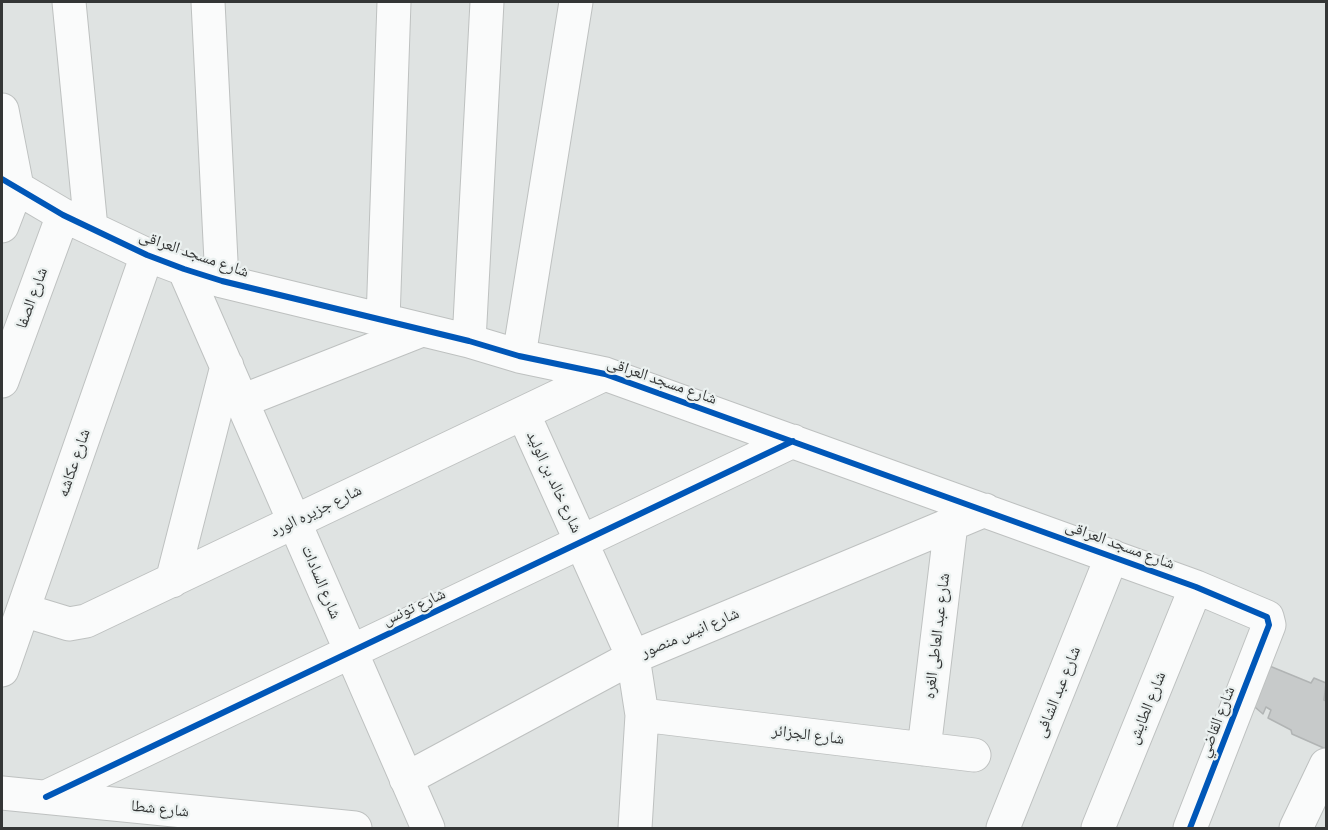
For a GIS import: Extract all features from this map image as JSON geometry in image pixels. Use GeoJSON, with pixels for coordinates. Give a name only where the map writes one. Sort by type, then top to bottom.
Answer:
{"type":"FeatureCollection","features":[{"type":"Feature","properties":{"kind":"street"},"geometry":{"type":"LineString","coordinates":[[69,2],[77,221]]}},
{"type":"Feature","properties":{"kind":"street"},"geometry":{"type":"LineString","coordinates":[[208,2],[222,281]]}},
{"type":"Feature","properties":{"kind":"street"},"geometry":{"type":"LineString","coordinates":[[382,320],[393,2]]}},
{"type":"Feature","properties":{"kind":"street"},"geometry":{"type":"LineString","coordinates":[[469,341],[487,2]]}},
{"type":"Feature","properties":{"kind":"street"},"geometry":{"type":"LineString","coordinates":[[519,356],[576,2]]}},
{"type":"Feature","properties":{"kind":"street"},"geometry":{"type":"LineString","coordinates":[[2,110],[9,183],[2,226]]}},
{"type":"Feature","properties":{"kind":"street","name":"شارع مسجد العراقى"},"geometry":{"type":"LineString","coordinates":[[9,183],[77,221],[147,255],[184,269],[222,281],[469,341],[519,356],[605,374],[1196,586],[1267,617],[1269,626]]}},
{"type":"Feature","properties":{"kind":"street","name":"شارع الصفا"},"geometry":{"type":"LineString","coordinates":[[2,381],[77,221]]}},
{"type":"Feature","properties":{"kind":"street","name":"شارع عكاشه"},"geometry":{"type":"LineString","coordinates":[[2,670],[147,255]]}},
{"type":"Feature","properties":{"kind":"street","name":"شارع السادات"},"geometry":{"type":"LineString","coordinates":[[184,269],[428,828]]}},
{"type":"Feature","properties":{"kind":"street"},"geometry":{"type":"LineString","coordinates":[[242,401],[422,330]]}},
{"type":"Feature","properties":{"kind":"street"},"geometry":{"type":"LineString","coordinates":[[172,581],[227,366]]}},
{"type":"Feature","properties":{"kind":"street","name":"شارع جزيره الورد"},"geometry":{"type":"LineString","coordinates":[[22,610],[69,624],[81,623],[605,374]]}},
{"type":"Feature","properties":{"kind":"street","name":"شارع خالد بن الوليد"},"geometry":{"type":"LineString","coordinates":[[523,413],[633,657],[642,715],[635,828]]}},
{"type":"Feature","properties":{"kind":"street","name":"شارع تونس"},"geometry":{"type":"LineString","coordinates":[[46,797],[793,441]]}},
{"type":"Feature","properties":{"kind":"street","name":"شارع انيس منصور"},"geometry":{"type":"LineString","coordinates":[[406,779],[633,657],[985,510]]}},
{"type":"Feature","properties":{"kind":"street","name":"شارع عبد العاطى الغره"},"geometry":{"type":"LineString","coordinates":[[924,749],[951,524]]}},
{"type":"Feature","properties":{"kind":"street","name":"شارع عبد الشافى"},"geometry":{"type":"LineString","coordinates":[[1003,828],[1112,556]]}},
{"type":"Feature","properties":{"kind":"street","name":"شارع الطايش"},"geometry":{"type":"LineString","coordinates":[[1098,828],[1196,586]]}},
{"type":"Feature","properties":{"kind":"street","name":"شارع القاضي"},"geometry":{"type":"LineString","coordinates":[[1190,828],[1269,626]]}},
{"type":"Feature","properties":{"kind":"street","name":"شارع الجزائر"},"geometry":{"type":"LineString","coordinates":[[642,715],[974,755]]}},
{"type":"Feature","properties":{"kind":"street"},"geometry":{"type":"LineString","coordinates":[[1296,828],[1326,765]]}},
{"type":"Feature","properties":{"kind":"street","name":"شارع شطا"},"geometry":{"type":"LineString","coordinates":[[2,793],[46,797],[188,820],[355,828]]}},
{"type":"Feature","properties":{"kind":"building"},"geometry":{"type":"Polygon","coordinates":[[[1250,658],[1311,683],[1314,678],[1326,683],[1324,700],[1326,701],[1326,749],[1292,734],[1291,730],[1268,718],[1271,710],[1266,707],[1263,714],[1236,691],[1250,658]]]}},
{"type":"Feature","properties":{"kind":"cycle path"},"geometry":{"type":"LineString","coordinates":[[2,179],[63,215],[147,255],[184,269],[222,281],[469,341],[519,356],[605,374],[1196,587],[1267,617],[1269,625],[1190,828]]}},
{"type":"Feature","properties":{"kind":"cycle path"},"geometry":{"type":"LineString","coordinates":[[46,797],[793,441]]}}]}
